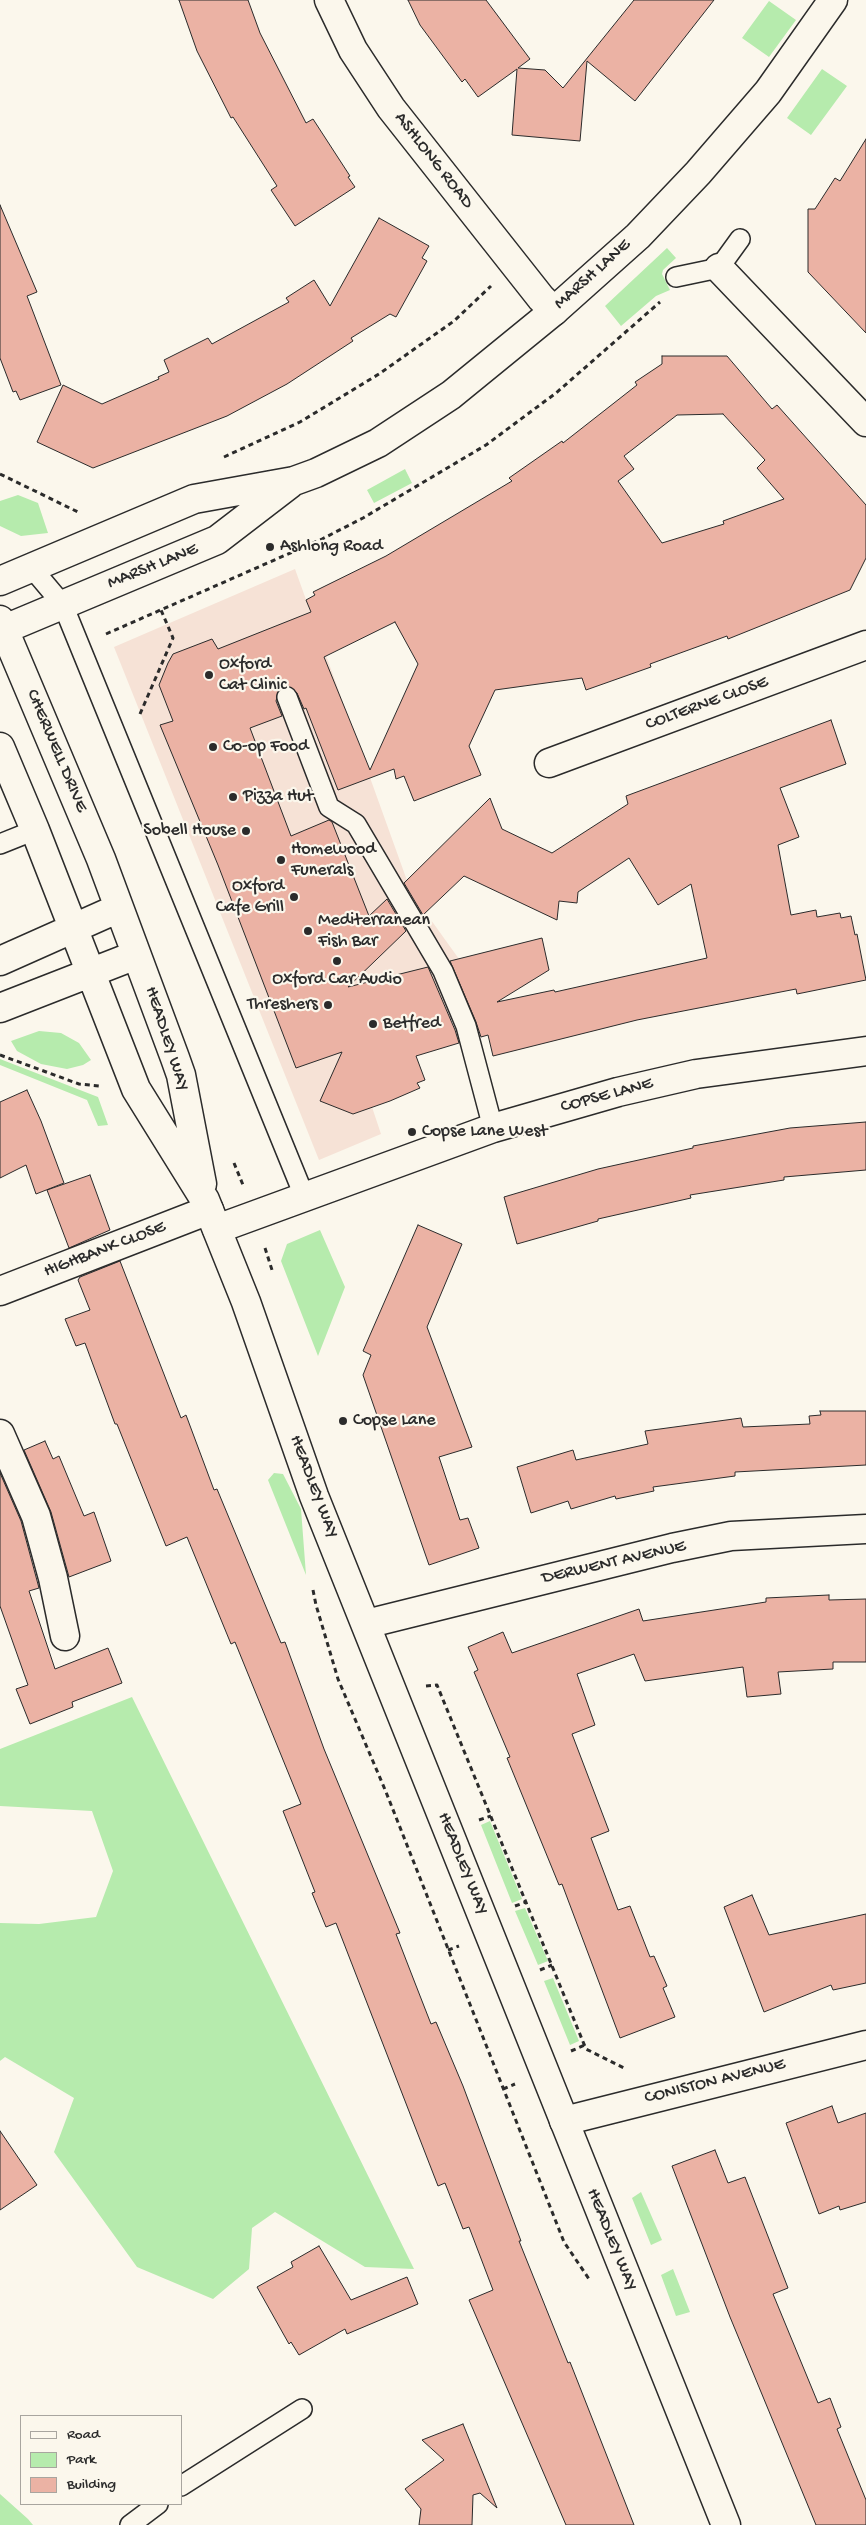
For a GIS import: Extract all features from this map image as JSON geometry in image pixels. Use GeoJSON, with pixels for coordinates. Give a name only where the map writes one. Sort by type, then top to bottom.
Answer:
{"type":"FeatureCollection","features":[{"type":"Feature","properties":{"kind":"main road","name":"ASHLONG ROAD"},"geometry":{"type":"LineString","coordinates":[[329,0],[353,50],[391,108],[541,298],[554,311]]}},
{"type":"Feature","properties":{"kind":"main road","name":"MARSH LANE"},"geometry":{"type":"LineString","coordinates":[[1,627],[63,605],[217,540],[294,481],[378,443],[451,396],[554,311],[638,236],[698,173],[768,92],[833,0]]}},
{"type":"Feature","properties":{"kind":"main road"},"geometry":{"type":"LineString","coordinates":[[719,268],[866,422]]}},
{"type":"Feature","properties":{"kind":"main road","name":"MARSH LANE"},"geometry":{"type":"LineString","coordinates":[[0,581],[194,499],[294,481]]}},
{"type":"Feature","properties":{"kind":"main road","name":"CHERWELL DRIVE"},"geometry":{"type":"LineString","coordinates":[[1,627],[115,895]]}},
{"type":"Feature","properties":{"kind":"main road","name":"COLTERNE CLOSE"},"geometry":{"type":"LineString","coordinates":[[549,763],[866,644]]}},
{"type":"Feature","properties":{"kind":"main road"},"geometry":{"type":"LineString","coordinates":[[0,747],[74,928]]}},
{"type":"Feature","properties":{"kind":"main road"},"geometry":{"type":"LineString","coordinates":[[0,961],[74,928],[115,895]]}},
{"type":"Feature","properties":{"kind":"main road","name":"HEADLEY WAY"},"geometry":{"type":"LineString","coordinates":[[115,895],[181,1075],[210,1213]]}},
{"type":"Feature","properties":{"kind":"main road","name":"HEADLEY WAY"},"geometry":{"type":"LineString","coordinates":[[74,928],[136,1089],[210,1213],[246,1302],[314,1496],[726,2525]]}},
{"type":"Feature","properties":{"kind":"main road"},"geometry":{"type":"LineString","coordinates":[[0,1008],[136,955]]}},
{"type":"Feature","properties":{"kind":"main road","name":"COPSE LANE"},"geometry":{"type":"LineString","coordinates":[[210,1213],[305,1198],[493,1128],[618,1092],[696,1074],[866,1051]]}},
{"type":"Feature","properties":{"kind":"main road","name":"HIGHBANK CLOSE"},"geometry":{"type":"LineString","coordinates":[[0,1291],[210,1213]]}},
{"type":"Feature","properties":{"kind":"main road"},"geometry":{"type":"LineString","coordinates":[[0,1434],[36,1516],[53,1578],[65,1636]]}},
{"type":"Feature","properties":{"kind":"main road","name":"DERWENT AVENUE"},"geometry":{"type":"LineString","coordinates":[[366,1624],[571,1573],[731,1536],[792,1531],[866,1529]]}},
{"type":"Feature","properties":{"kind":"main road","name":"CONISTON AVENUE"},"geometry":{"type":"LineString","coordinates":[[564,2121],[866,2045]]}},
{"type":"Feature","properties":{"kind":"lane"},"geometry":{"type":"LineString","coordinates":[[676,278],[719,268],[740,239]]}},
{"type":"Feature","properties":{"kind":"lane"},"geometry":{"type":"LineString","coordinates":[[31,568],[63,605],[305,1198]]}},
{"type":"Feature","properties":{"kind":"lane"},"geometry":{"type":"LineString","coordinates":[[287,697],[329,807],[356,824],[443,971],[466,1026],[493,1128]]}},
{"type":"Feature","properties":{"kind":"lane"},"geometry":{"type":"LineString","coordinates":[[0,844],[35,830]]}},
{"type":"Feature","properties":{"kind":"lane"},"geometry":{"type":"LineString","coordinates":[[182,2485],[302,2409]]}},
{"type":"Feature","properties":{"kind":"lane"},"geometry":{"type":"LineString","coordinates":[[130,2525],[157,2505]]}},
{"type":"Feature","properties":{"kind":"path"},"geometry":{"type":"LineString","coordinates":[[104,635],[322,539],[363,518],[486,445],[556,393],[659,302],[677,293],[676,278]]}},
{"type":"Feature","properties":{"kind":"path"},"geometry":{"type":"LineString","coordinates":[[222,458],[300,422],[379,374],[454,321],[494,283]]}},
{"type":"Feature","properties":{"kind":"path"},"geometry":{"type":"LineString","coordinates":[[0,474],[81,513]]}},
{"type":"Feature","properties":{"kind":"path"},"geometry":{"type":"LineString","coordinates":[[138,717],[173,638],[161,610]]}},
{"type":"Feature","properties":{"kind":"path"},"geometry":{"type":"LineString","coordinates":[[0,1055],[79,1084],[104,1087]]}},
{"type":"Feature","properties":{"kind":"path"},"geometry":{"type":"LineString","coordinates":[[313,1587],[316,1606],[338,1680],[386,1792],[564,2242]]}},
{"type":"Feature","properties":{"kind":"path"},"geometry":{"type":"LineString","coordinates":[[423,1686],[437,1685],[586,2049],[628,2070]]}},
{"type":"Feature","properties":{"kind":"path"},"geometry":{"type":"LineString","coordinates":[[386,1792],[394,1789]]}},
{"type":"Feature","properties":{"kind":"path"},"geometry":{"type":"LineString","coordinates":[[448,1950],[461,1945]]}},
{"type":"Feature","properties":{"kind":"path"},"geometry":{"type":"LineString","coordinates":[[566,2053],[585,2045]]}},
{"type":"Feature","properties":{"kind":"path"},"geometry":{"type":"LineString","coordinates":[[503,2089],[516,2084]]}},
{"type":"Feature","properties":{"kind":"shaded area"},"geometry":{"type":"Polygon","coordinates":[[[295,569],[414,900],[426,913],[459,959],[472,1011],[408,1035],[372,1107],[381,1134],[319,1160],[114,647],[295,569]]]}},
{"type":"Feature","properties":{"kind":"green space"},"geometry":{"type":"Polygon","coordinates":[[[769,1],[796,20],[769,57],[742,38],[769,1]]]}},
{"type":"Feature","properties":{"kind":"green space"},"geometry":{"type":"Polygon","coordinates":[[[822,69],[847,86],[811,135],[787,118],[822,69]]]}},
{"type":"Feature","properties":{"kind":"green space"},"geometry":{"type":"Polygon","coordinates":[[[667,248],[676,258],[663,270],[662,274],[670,290],[656,296],[621,326],[605,306],[667,248]]]}},
{"type":"Feature","properties":{"kind":"green space"},"geometry":{"type":"Polygon","coordinates":[[[405,469],[412,483],[374,503],[367,490],[405,469]]]}},
{"type":"Feature","properties":{"kind":"green space"},"geometry":{"type":"Polygon","coordinates":[[[18,495],[38,503],[48,533],[21,536],[0,526],[0,501],[18,495]]]}},
{"type":"Feature","properties":{"kind":"green space"},"geometry":{"type":"Polygon","coordinates":[[[39,1031],[61,1033],[79,1043],[91,1060],[83,1065],[67,1069],[41,1064],[17,1051],[11,1041],[39,1031]]]}},
{"type":"Feature","properties":{"kind":"green space"},"geometry":{"type":"Polygon","coordinates":[[[0,1059],[98,1097],[108,1125],[98,1126],[87,1100],[0,1065],[0,1059]]]}},
{"type":"Feature","properties":{"kind":"green space"},"geometry":{"type":"Polygon","coordinates":[[[320,1230],[345,1287],[318,1356],[281,1261],[287,1244],[320,1230]]]}},
{"type":"Feature","properties":{"kind":"green space"},"geometry":{"type":"Polygon","coordinates":[[[274,1473],[283,1474],[301,1509],[306,1575],[268,1480],[274,1473]]]}},
{"type":"Feature","properties":{"kind":"green space"},"geometry":{"type":"Polygon","coordinates":[[[132,1697],[414,2269],[365,2267],[275,2212],[252,2228],[249,2269],[213,2299],[137,2267],[54,2152],[74,2098],[5,2057],[0,2061],[0,1923],[39,1924],[96,1917],[113,1871],[92,1811],[0,1806],[0,1749],[132,1697]]]}},
{"type":"Feature","properties":{"kind":"green space"},"geometry":{"type":"Polygon","coordinates":[[[490,1821],[522,1899],[512,1903],[481,1825],[490,1821]]]}},
{"type":"Feature","properties":{"kind":"green space"},"geometry":{"type":"Polygon","coordinates":[[[525,1908],[548,1961],[538,1965],[515,1911],[525,1908]]]}},
{"type":"Feature","properties":{"kind":"green space"},"geometry":{"type":"Polygon","coordinates":[[[553,1978],[579,2041],[570,2045],[544,1981],[553,1978]]]}},
{"type":"Feature","properties":{"kind":"green space"},"geometry":{"type":"Polygon","coordinates":[[[641,2192],[662,2240],[651,2245],[632,2198],[641,2192]]]}},
{"type":"Feature","properties":{"kind":"green space"},"geometry":{"type":"Polygon","coordinates":[[[673,2269],[690,2312],[676,2316],[661,2275],[673,2269]]]}},
{"type":"Feature","properties":{"kind":"green space"},"geometry":{"type":"Polygon","coordinates":[[[0,2494],[28,2519],[33,2525],[0,2525],[0,2494]]]}},
{"type":"Feature","properties":{"kind":"building"},"geometry":{"type":"Polygon","coordinates":[[[179,0],[248,0],[260,33],[306,123],[313,119],[350,176],[348,177],[355,187],[295,226],[271,190],[277,186],[233,117],[231,118],[197,51],[179,0]]]}},
{"type":"Feature","properties":{"kind":"building"},"geometry":{"type":"Polygon","coordinates":[[[408,0],[486,0],[530,59],[518,68],[545,70],[563,88],[634,0],[714,0],[635,101],[587,61],[580,141],[512,135],[517,69],[478,97],[465,79],[462,82],[420,25],[408,0]]]}},
{"type":"Feature","properties":{"kind":"building"},"geometry":{"type":"Polygon","coordinates":[[[866,139],[866,333],[808,272],[808,209],[815,209],[835,178],[840,181],[866,139]]]}},
{"type":"Feature","properties":{"kind":"building"},"geometry":{"type":"Polygon","coordinates":[[[0,205],[37,292],[27,296],[61,385],[20,400],[16,391],[13,392],[0,358],[0,205]]]}},
{"type":"Feature","properties":{"kind":"building"},"geometry":{"type":"Polygon","coordinates":[[[379,218],[429,246],[422,258],[427,261],[396,317],[390,314],[351,338],[353,341],[287,384],[227,416],[93,468],[37,442],[63,385],[102,404],[159,379],[158,377],[169,372],[164,360],[208,338],[212,344],[289,302],[286,298],[314,280],[330,306],[379,218]]]}},
{"type":"Feature","properties":{"kind":"building"},"geometry":{"type":"Polygon","coordinates":[[[662,356],[727,356],[772,409],[777,405],[866,505],[866,558],[850,590],[728,639],[727,636],[650,664],[651,667],[586,690],[582,678],[495,690],[469,746],[481,775],[414,801],[404,776],[396,779],[394,769],[338,790],[306,708],[304,709],[297,693],[288,686],[279,690],[276,701],[282,716],[250,728],[291,836],[329,820],[332,822],[369,916],[387,899],[406,931],[348,987],[428,967],[459,1043],[416,1056],[425,1080],[417,1083],[420,1088],[390,1101],[353,1114],[320,1101],[342,1052],[296,1068],[218,865],[160,725],[173,721],[159,685],[168,663],[173,654],[212,639],[218,649],[311,612],[306,600],[315,595],[313,592],[386,556],[512,481],[509,478],[562,441],[563,443],[637,385],[635,382],[662,364],[662,356]],[[723,414],[677,415],[624,456],[634,469],[618,481],[662,543],[724,524],[723,521],[784,499],[757,468],[765,460],[723,414]],[[395,622],[324,657],[370,770],[418,664],[395,622]]]}},
{"type":"Feature","properties":{"kind":"building"},"geometry":{"type":"Polygon","coordinates":[[[831,720],[846,764],[780,788],[799,837],[778,845],[791,915],[816,910],[817,917],[840,913],[841,918],[851,916],[855,935],[857,934],[866,980],[797,994],[796,989],[637,1020],[493,1056],[488,1035],[481,1037],[450,961],[542,938],[549,970],[497,1002],[554,990],[555,992],[707,958],[691,884],[658,905],[629,858],[578,892],[577,903],[559,901],[557,920],[464,876],[423,915],[404,883],[490,798],[502,829],[552,853],[628,804],[626,796],[831,720]]]}},
{"type":"Feature","properties":{"kind":"building"},"geometry":{"type":"Polygon","coordinates":[[[27,1090],[41,1121],[64,1183],[36,1194],[26,1165],[0,1178],[0,1102],[27,1090]]]}},
{"type":"Feature","properties":{"kind":"building"},"geometry":{"type":"Polygon","coordinates":[[[866,1122],[866,1170],[784,1177],[784,1180],[690,1195],[691,1198],[598,1219],[598,1221],[517,1244],[504,1197],[598,1169],[693,1148],[693,1146],[790,1128],[866,1122]]]}},
{"type":"Feature","properties":{"kind":"building"},"geometry":{"type":"Polygon","coordinates":[[[90,1175],[110,1230],[69,1248],[47,1190],[90,1175]]]}},
{"type":"Feature","properties":{"kind":"building"},"geometry":{"type":"Polygon","coordinates":[[[418,1225],[462,1244],[427,1327],[472,1447],[439,1457],[460,1520],[468,1518],[479,1548],[429,1565],[363,1375],[371,1355],[363,1351],[418,1225]]]}},
{"type":"Feature","properties":{"kind":"building"},"geometry":{"type":"Polygon","coordinates":[[[120,1261],[181,1418],[186,1415],[214,1490],[217,1489],[281,1643],[285,1642],[324,1749],[400,1933],[396,1934],[431,2024],[436,2022],[463,2086],[521,2241],[519,2241],[568,2363],[570,2362],[634,2525],[566,2525],[469,2300],[493,2290],[469,2227],[463,2229],[445,2183],[438,2186],[336,1923],[326,1927],[312,1893],[315,1892],[283,1811],[301,1804],[235,1642],[231,1644],[187,1537],[166,1546],[117,1424],[115,1424],[85,1343],[76,1346],[65,1319],[90,1310],[78,1280],[80,1277],[120,1261]]]}},
{"type":"Feature","properties":{"kind":"building"},"geometry":{"type":"Polygon","coordinates":[[[820,1411],[866,1411],[866,1465],[735,1472],[735,1476],[653,1487],[654,1491],[616,1499],[615,1496],[571,1509],[568,1501],[531,1513],[517,1467],[573,1450],[576,1460],[648,1444],[645,1431],[741,1418],[743,1427],[810,1424],[809,1416],[821,1415],[820,1411]]]}},
{"type":"Feature","properties":{"kind":"building"},"geometry":{"type":"Polygon","coordinates":[[[45,1441],[53,1459],[59,1456],[84,1516],[94,1512],[111,1561],[69,1577],[51,1512],[24,1450],[45,1441]]]}},
{"type":"Feature","properties":{"kind":"building"},"geometry":{"type":"Polygon","coordinates":[[[0,1473],[21,1521],[39,1588],[29,1591],[55,1669],[108,1648],[122,1683],[72,1702],[73,1707],[30,1724],[16,1689],[28,1685],[0,1606],[0,1473]]]}},
{"type":"Feature","properties":{"kind":"building"},"geometry":{"type":"Polygon","coordinates":[[[829,1595],[829,1600],[866,1599],[866,1662],[833,1662],[833,1669],[778,1672],[781,1694],[747,1697],[743,1667],[645,1681],[634,1654],[577,1674],[595,1725],[572,1734],[609,1831],[591,1838],[618,1910],[630,1906],[650,1957],[654,1956],[667,1986],[663,1988],[675,2017],[620,2038],[562,1884],[559,1885],[507,1758],[510,1757],[474,1672],[478,1670],[468,1647],[503,1632],[512,1653],[639,1609],[643,1621],[766,1602],[766,1598],[829,1595]]]}},
{"type":"Feature","properties":{"kind":"building"},"geometry":{"type":"Polygon","coordinates":[[[752,1895],[769,1935],[866,1914],[866,1983],[833,1990],[831,1985],[764,2012],[724,1907],[752,1895]]]}},
{"type":"Feature","properties":{"kind":"building"},"geometry":{"type":"Polygon","coordinates":[[[832,2106],[838,2123],[866,2113],[866,2202],[840,2210],[839,2206],[819,2214],[786,2123],[832,2106]]]}},
{"type":"Feature","properties":{"kind":"building"},"geometry":{"type":"Polygon","coordinates":[[[0,2131],[37,2185],[0,2210],[0,2131]]]}},
{"type":"Feature","properties":{"kind":"building"},"geometry":{"type":"Polygon","coordinates":[[[715,2150],[728,2183],[745,2177],[788,2288],[773,2294],[818,2403],[830,2398],[841,2427],[837,2429],[866,2500],[866,2525],[816,2525],[730,2317],[672,2166],[715,2150]]]}},
{"type":"Feature","properties":{"kind":"building"},"geometry":{"type":"Polygon","coordinates":[[[319,2246],[351,2300],[407,2277],[418,2304],[347,2334],[345,2329],[299,2355],[291,2342],[289,2344],[257,2287],[293,2267],[291,2262],[319,2246]]]}},
{"type":"Feature","properties":{"kind":"building"},"geometry":{"type":"Polygon","coordinates":[[[463,2424],[497,2508],[480,2493],[473,2495],[472,2525],[419,2525],[421,2509],[405,2489],[444,2460],[422,2440],[463,2424]]]}},
{"type":"Feature","properties":{"kind":"place","name":"Ashlong Road"},"geometry":{"type":"Point","coordinates":[270,547]}},
{"type":"Feature","properties":{"kind":"place","name":"Oxford Cat Clinic"},"geometry":{"type":"Point","coordinates":[209,675]}},
{"type":"Feature","properties":{"kind":"place","name":"Co-op Food"},"geometry":{"type":"Point","coordinates":[213,747]}},
{"type":"Feature","properties":{"kind":"place","name":"Pizza Hut"},"geometry":{"type":"Point","coordinates":[233,797]}},
{"type":"Feature","properties":{"kind":"place","name":"Sobell House"},"geometry":{"type":"Point","coordinates":[246,831]}},
{"type":"Feature","properties":{"kind":"place","name":"Homewood Funerals"},"geometry":{"type":"Point","coordinates":[281,860]}},
{"type":"Feature","properties":{"kind":"place","name":"Oxford Cafe Grill"},"geometry":{"type":"Point","coordinates":[294,897]}},
{"type":"Feature","properties":{"kind":"place","name":"Mediterranean Fish Bar"},"geometry":{"type":"Point","coordinates":[308,931]}},
{"type":"Feature","properties":{"kind":"place","name":"Oxford Car Audio"},"geometry":{"type":"Point","coordinates":[337,961]}},
{"type":"Feature","properties":{"kind":"place","name":"Threshers"},"geometry":{"type":"Point","coordinates":[328,1005]}},
{"type":"Feature","properties":{"kind":"place","name":"Betfred"},"geometry":{"type":"Point","coordinates":[373,1024]}},
{"type":"Feature","properties":{"kind":"place","name":"Copse Lane West"},"geometry":{"type":"Point","coordinates":[412,1132]}},
{"type":"Feature","properties":{"kind":"place","name":"Copse Lane"},"geometry":{"type":"Point","coordinates":[343,1421]}}]}
